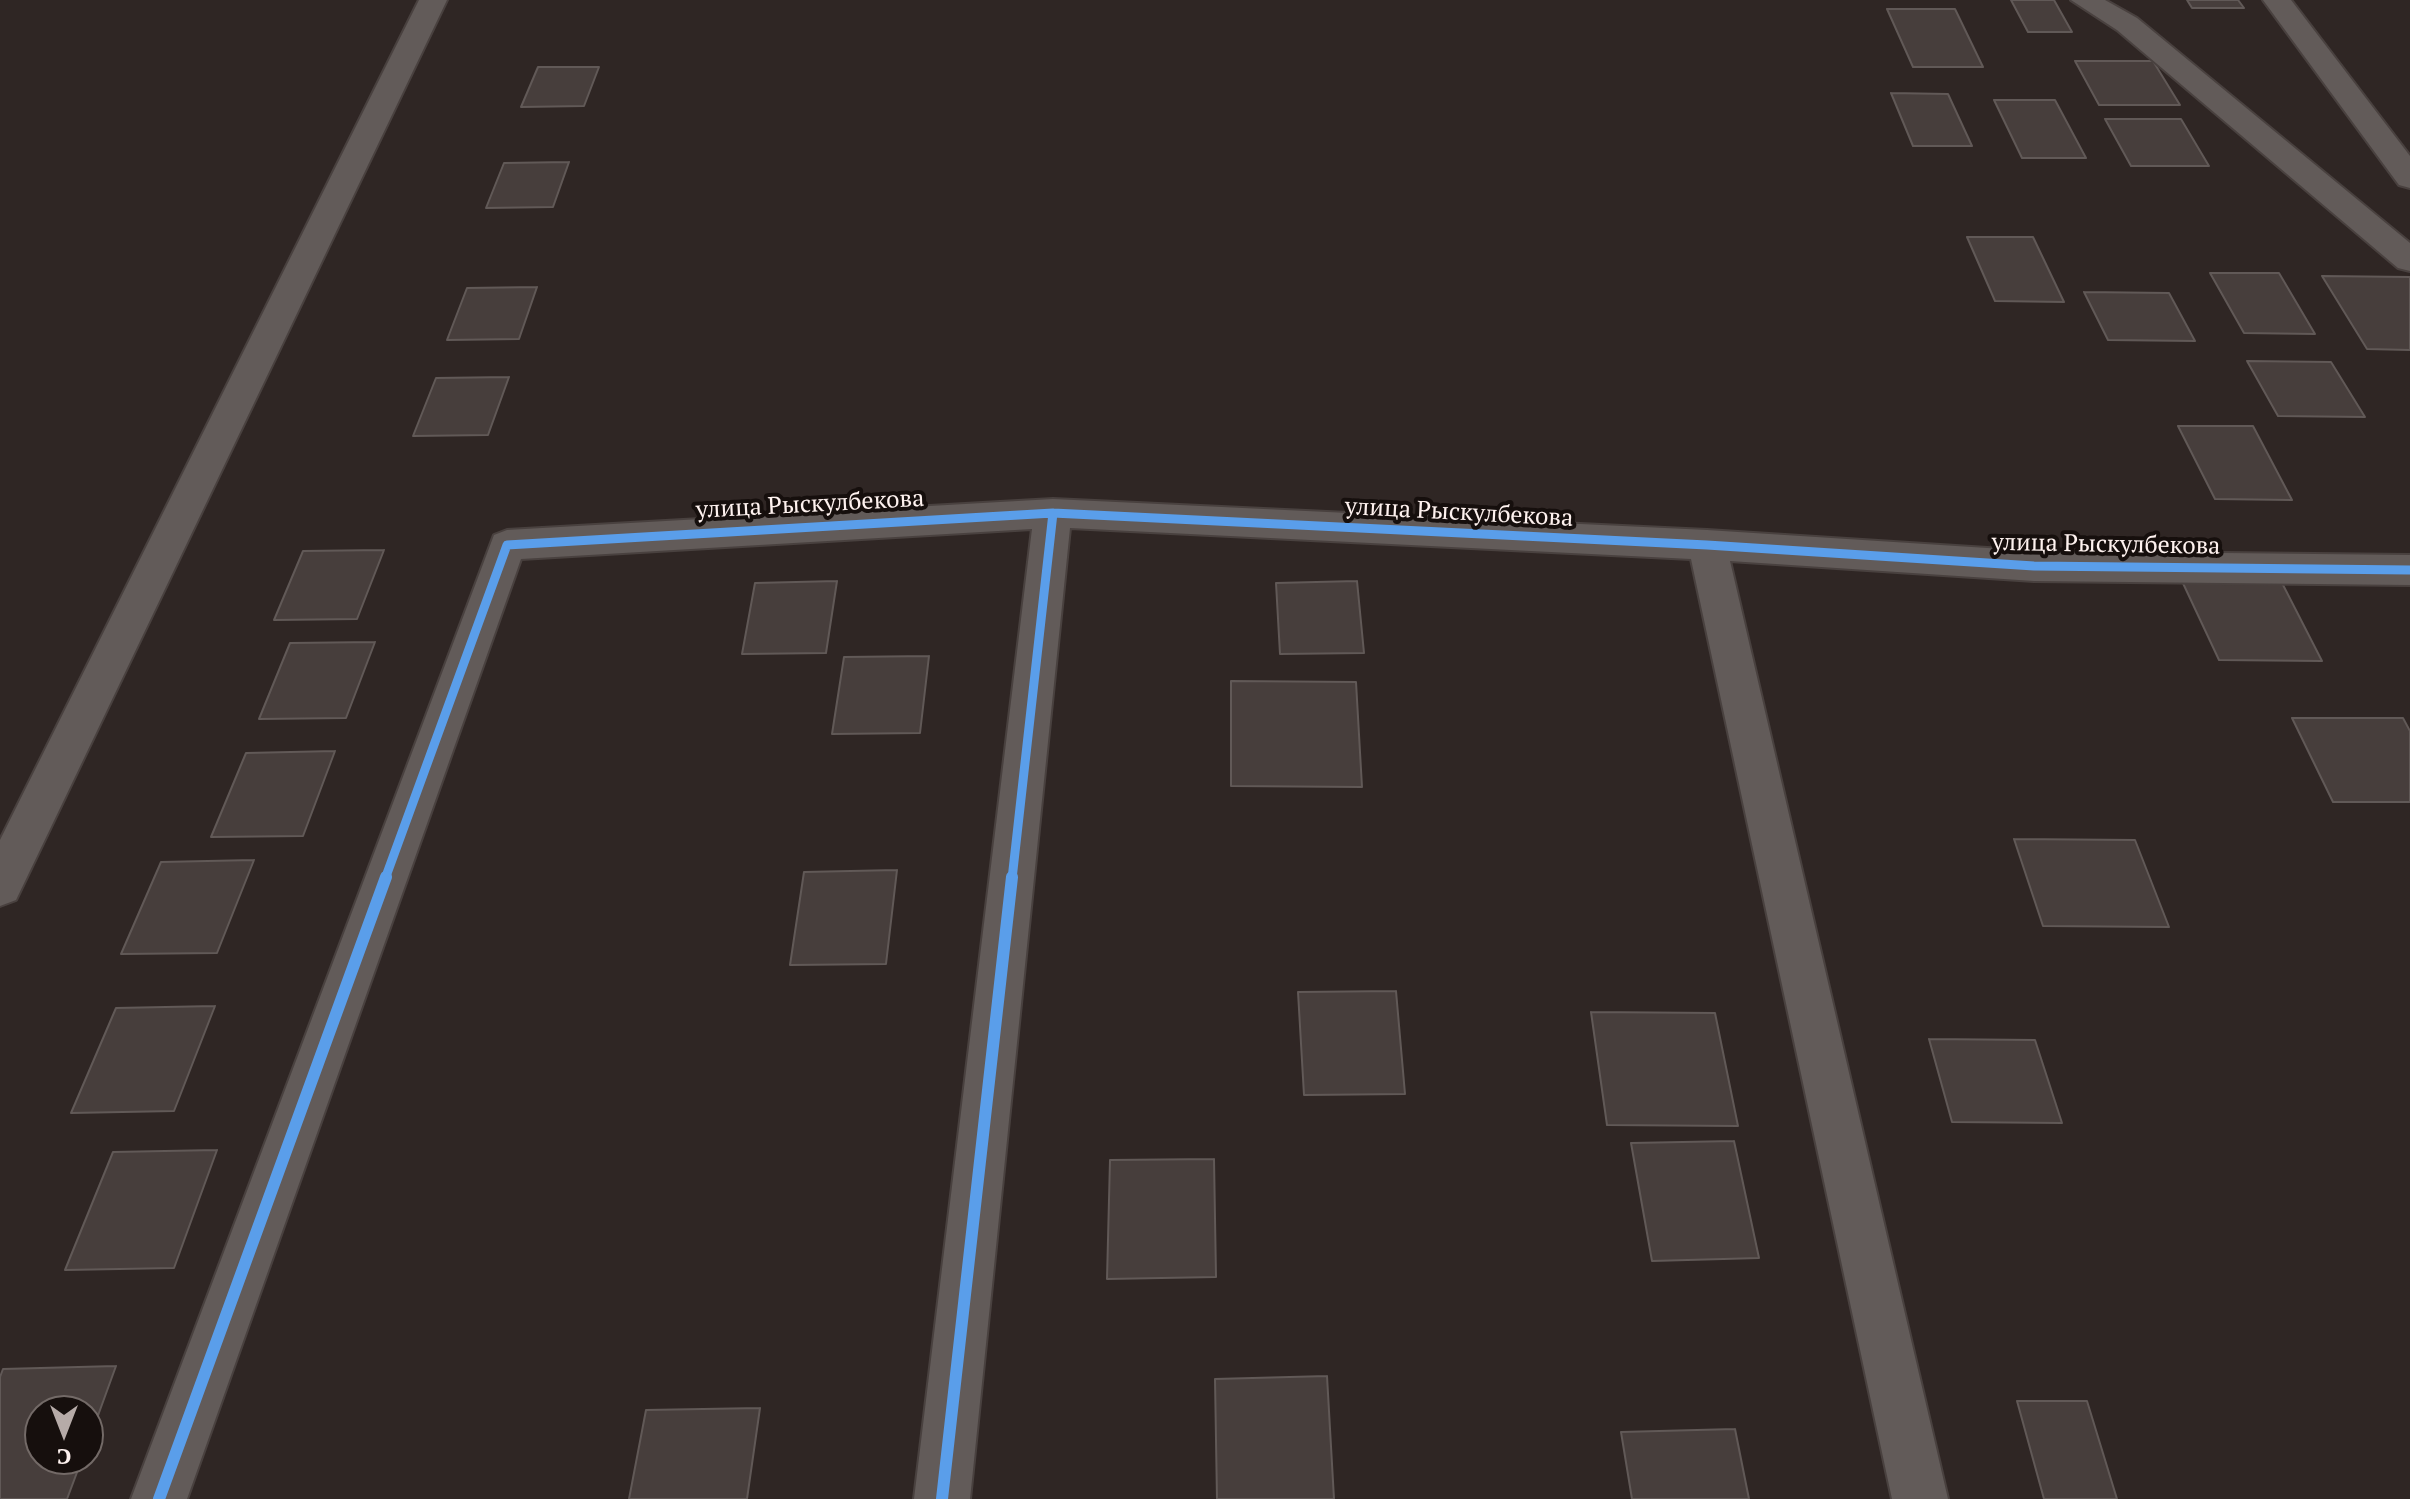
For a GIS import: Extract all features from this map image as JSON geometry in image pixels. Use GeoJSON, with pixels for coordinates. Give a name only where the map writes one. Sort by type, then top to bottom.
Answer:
{"type":"FeatureCollection","features":[{"type":"Feature","properties":{"kind":"street"},"geometry":{"type":"LineString","coordinates":[[0,886],[433,0]]}},
{"type":"Feature","properties":{"kind":"street"},"geometry":{"type":"LineString","coordinates":[[2085,0],[2127,24],[2410,260]]}},
{"type":"Feature","properties":{"kind":"street"},"geometry":{"type":"LineString","coordinates":[[2277,0],[2410,178]]}},
{"type":"Feature","properties":{"kind":"street"},"geometry":{"type":"LineString","coordinates":[[942,1499],[1053,513]]}},
{"type":"Feature","properties":{"kind":"street","name":"улица Рыскулбекова"},"geometry":{"type":"LineString","coordinates":[[159,1499],[507,545],[882,520],[1053,513],[1707,545],[2034,566],[2408,574]]}},
{"type":"Feature","properties":{"kind":"street"},"geometry":{"type":"LineString","coordinates":[[1707,545],[1920,1499]]}},
{"type":"Feature","properties":{"kind":"building"},"geometry":{"type":"Polygon","coordinates":[[[2011,0],[2054,0],[2072,32],[2028,32],[2011,0]]]}},
{"type":"Feature","properties":{"kind":"building"},"geometry":{"type":"Polygon","coordinates":[[[2187,0],[2238,0],[2244,8],[2192,8],[2187,0]]]}},
{"type":"Feature","properties":{"kind":"building"},"geometry":{"type":"Polygon","coordinates":[[[1887,9],[1955,9],[1983,67],[1913,67],[1887,9]]]}},
{"type":"Feature","properties":{"kind":"building"},"geometry":{"type":"Polygon","coordinates":[[[2075,61],[2153,61],[2180,105],[2099,105],[2075,61]]]}},
{"type":"Feature","properties":{"kind":"building"},"geometry":{"type":"Polygon","coordinates":[[[538,67],[599,67],[584,106],[521,107],[538,67]]]}},
{"type":"Feature","properties":{"kind":"building"},"geometry":{"type":"Polygon","coordinates":[[[1891,93],[1948,94],[1972,146],[1913,146],[1891,93]]]}},
{"type":"Feature","properties":{"kind":"building"},"geometry":{"type":"Polygon","coordinates":[[[1994,100],[2055,100],[2086,158],[2022,158],[1994,100]]]}},
{"type":"Feature","properties":{"kind":"building"},"geometry":{"type":"Polygon","coordinates":[[[2105,119],[2181,119],[2209,166],[2131,166],[2105,119]]]}},
{"type":"Feature","properties":{"kind":"building"},"geometry":{"type":"Polygon","coordinates":[[[569,162],[553,207],[486,208],[504,163],[569,162]]]}},
{"type":"Feature","properties":{"kind":"building"},"geometry":{"type":"Polygon","coordinates":[[[1967,237],[2033,237],[2064,302],[1995,301],[1967,237]]]}},
{"type":"Feature","properties":{"kind":"building"},"geometry":{"type":"Polygon","coordinates":[[[2210,273],[2279,273],[2315,334],[2244,333],[2210,273]]]}},
{"type":"Feature","properties":{"kind":"building"},"geometry":{"type":"Polygon","coordinates":[[[2322,276],[2410,277],[2410,350],[2367,349],[2322,276]]]}},
{"type":"Feature","properties":{"kind":"building"},"geometry":{"type":"Polygon","coordinates":[[[537,287],[519,339],[447,340],[467,288],[537,287]]]}},
{"type":"Feature","properties":{"kind":"building"},"geometry":{"type":"Polygon","coordinates":[[[2084,292],[2169,293],[2195,341],[2108,340],[2084,292]]]}},
{"type":"Feature","properties":{"kind":"building"},"geometry":{"type":"Polygon","coordinates":[[[2247,361],[2331,362],[2365,417],[2278,416],[2247,361]]]}},
{"type":"Feature","properties":{"kind":"building"},"geometry":{"type":"Polygon","coordinates":[[[509,377],[488,435],[413,436],[436,378],[509,377]]]}},
{"type":"Feature","properties":{"kind":"building"},"geometry":{"type":"Polygon","coordinates":[[[2178,426],[2253,426],[2292,500],[2215,499],[2178,426]]]}},
{"type":"Feature","properties":{"kind":"building"},"geometry":{"type":"Polygon","coordinates":[[[384,550],[357,619],[274,620],[303,551],[384,550]]]}},
{"type":"Feature","properties":{"kind":"building"},"geometry":{"type":"Polygon","coordinates":[[[2181,579],[2280,579],[2322,661],[2219,660],[2181,579]]]}},
{"type":"Feature","properties":{"kind":"building"},"geometry":{"type":"Polygon","coordinates":[[[837,581],[826,653],[742,654],[755,583],[837,581]]]}},
{"type":"Feature","properties":{"kind":"building"},"geometry":{"type":"Polygon","coordinates":[[[1357,581],[1364,653],[1280,654],[1276,583],[1357,581]]]}},
{"type":"Feature","properties":{"kind":"building"},"geometry":{"type":"Polygon","coordinates":[[[375,642],[346,718],[259,719],[290,643],[375,642]]]}},
{"type":"Feature","properties":{"kind":"building"},"geometry":{"type":"Polygon","coordinates":[[[929,656],[920,733],[832,734],[844,657],[929,656]]]}},
{"type":"Feature","properties":{"kind":"building"},"geometry":{"type":"Polygon","coordinates":[[[1231,681],[1356,682],[1362,787],[1231,786],[1231,681]]]}},
{"type":"Feature","properties":{"kind":"building"},"geometry":{"type":"Polygon","coordinates":[[[2292,718],[2403,718],[2410,731],[2410,802],[2333,802],[2292,718]]]}},
{"type":"Feature","properties":{"kind":"building"},"geometry":{"type":"Polygon","coordinates":[[[335,751],[303,836],[211,837],[246,753],[335,751]]]}},
{"type":"Feature","properties":{"kind":"building"},"geometry":{"type":"Polygon","coordinates":[[[2014,839],[2135,840],[2169,927],[2043,926],[2014,839]]]}},
{"type":"Feature","properties":{"kind":"building"},"geometry":{"type":"Polygon","coordinates":[[[254,860],[217,953],[121,954],[161,862],[254,860]]]}},
{"type":"Feature","properties":{"kind":"building"},"geometry":{"type":"Polygon","coordinates":[[[897,870],[886,964],[790,965],[804,872],[897,870]]]}},
{"type":"Feature","properties":{"kind":"building"},"geometry":{"type":"Polygon","coordinates":[[[1396,991],[1405,1094],[1304,1095],[1298,992],[1396,991]]]}},
{"type":"Feature","properties":{"kind":"building"},"geometry":{"type":"Polygon","coordinates":[[[215,1006],[174,1111],[71,1113],[116,1008],[215,1006]]]}},
{"type":"Feature","properties":{"kind":"building"},"geometry":{"type":"Polygon","coordinates":[[[1591,1012],[1715,1013],[1738,1126],[1607,1125],[1591,1012]]]}},
{"type":"Feature","properties":{"kind":"building"},"geometry":{"type":"Polygon","coordinates":[[[1929,1039],[2035,1040],[2062,1123],[1952,1122],[1929,1039]]]}},
{"type":"Feature","properties":{"kind":"building"},"geometry":{"type":"Polygon","coordinates":[[[1734,1141],[1759,1258],[1652,1261],[1631,1143],[1734,1141]]]}},
{"type":"Feature","properties":{"kind":"building"},"geometry":{"type":"Polygon","coordinates":[[[217,1150],[174,1268],[65,1270],[113,1152],[217,1150]]]}},
{"type":"Feature","properties":{"kind":"building"},"geometry":{"type":"Polygon","coordinates":[[[1214,1159],[1216,1277],[1107,1279],[1110,1160],[1214,1159]]]}},
{"type":"Feature","properties":{"kind":"building"},"geometry":{"type":"Polygon","coordinates":[[[116,1366],[104,1399],[104,1395],[24,1395],[24,1475],[76,1475],[67,1499],[0,1499],[0,1377],[3,1369],[116,1366]]]}},
{"type":"Feature","properties":{"kind":"building"},"geometry":{"type":"Polygon","coordinates":[[[1327,1376],[1334,1499],[1217,1499],[1215,1379],[1327,1376]]]}},
{"type":"Feature","properties":{"kind":"building"},"geometry":{"type":"Polygon","coordinates":[[[2017,1401],[2087,1401],[2117,1499],[2044,1499],[2017,1401]]]}},
{"type":"Feature","properties":{"kind":"building"},"geometry":{"type":"Polygon","coordinates":[[[760,1408],[747,1499],[629,1499],[646,1410],[760,1408]]]}},
{"type":"Feature","properties":{"kind":"building"},"geometry":{"type":"Polygon","coordinates":[[[1735,1429],[1749,1499],[1632,1499],[1621,1432],[1735,1429]]]}},
{"type":"Feature","properties":{"kind":"cycle path"},"geometry":{"type":"LineString","coordinates":[[159,1499],[507,545],[1053,513],[1707,545],[2034,566],[2410,570]]}},
{"type":"Feature","properties":{"kind":"cycle path"},"geometry":{"type":"LineString","coordinates":[[942,1499],[1053,513]]}}]}
